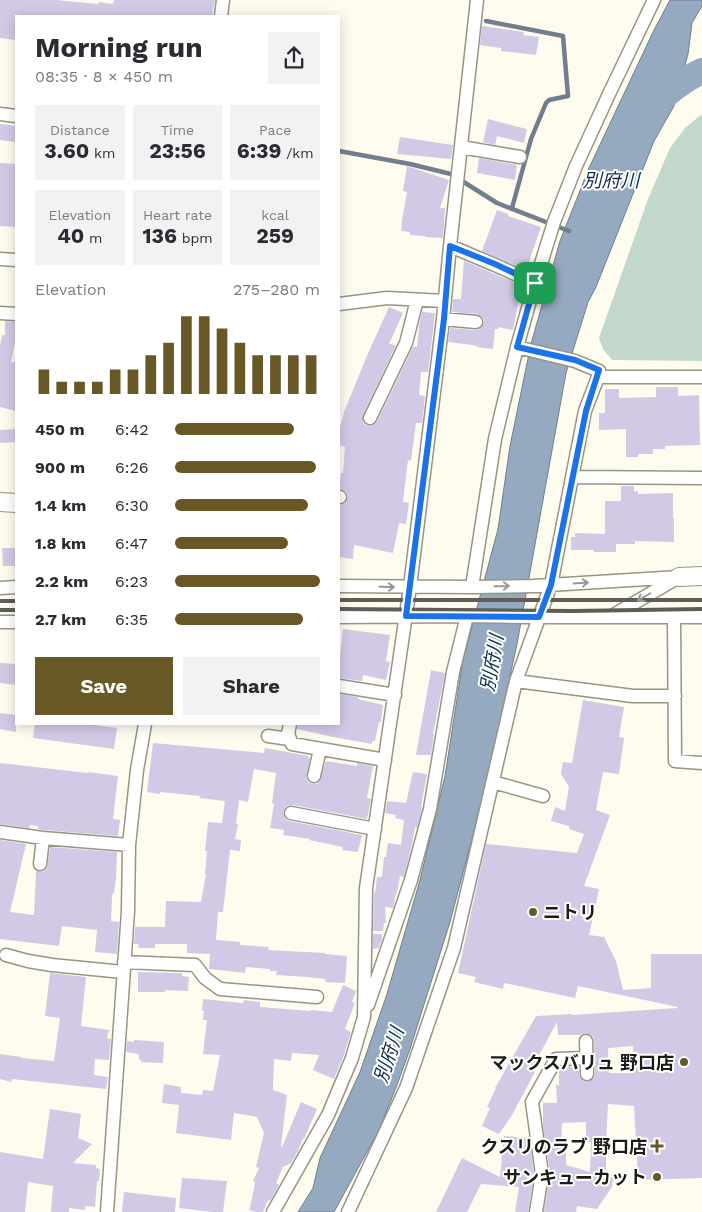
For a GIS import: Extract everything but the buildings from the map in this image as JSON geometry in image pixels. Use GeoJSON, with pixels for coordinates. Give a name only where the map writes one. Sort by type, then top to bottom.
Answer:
{"type":"FeatureCollection","features":[{"type":"Feature","properties":{"kind":"street"},"geometry":{"type":"LineString","coordinates":[[221,15],[224,0]]}},
{"type":"Feature","properties":{"kind":"street"},"geometry":{"type":"LineString","coordinates":[[364,1017],[366,888],[410,587],[444,319],[450,246],[477,0]]}},
{"type":"Feature","properties":{"kind":"street"},"geometry":{"type":"LineString","coordinates":[[472,587],[495,439],[517,347],[535,283],[553,227],[576,166],[654,0]]}},
{"type":"Feature","properties":{"kind":"street"},"geometry":{"type":"LineString","coordinates":[[0,114],[15,116]]}},
{"type":"Feature","properties":{"kind":"street"},"geometry":{"type":"LineString","coordinates":[[461,147],[520,157]]}},
{"type":"Feature","properties":{"kind":"street"},"geometry":{"type":"LineString","coordinates":[[450,246],[535,283]]}},
{"type":"Feature","properties":{"kind":"street"},"geometry":{"type":"LineString","coordinates":[[0,259],[15,260]]}},
{"type":"Feature","properties":{"kind":"street"},"geometry":{"type":"LineString","coordinates":[[340,304],[387,298],[445,301]]}},
{"type":"Feature","properties":{"kind":"street"},"geometry":{"type":"LineString","coordinates":[[370,418],[406,343],[417,300]]}},
{"type":"Feature","properties":{"kind":"street"},"geometry":{"type":"LineString","coordinates":[[0,313],[15,314]]}},
{"type":"Feature","properties":{"kind":"street"},"geometry":{"type":"LineString","coordinates":[[444,319],[476,322]]}},
{"type":"Feature","properties":{"kind":"street"},"geometry":{"type":"LineString","coordinates":[[348,1212],[406,1088],[454,948],[516,680],[534,617],[551,585],[586,411],[598,377],[599,370],[575,360],[517,347]]}},
{"type":"Feature","properties":{"kind":"street"},"geometry":{"type":"LineString","coordinates":[[598,377],[702,377]]}},
{"type":"Feature","properties":{"kind":"street"},"geometry":{"type":"LineString","coordinates":[[573,477],[702,478]]}},
{"type":"Feature","properties":{"kind":"street"},"geometry":{"type":"LineString","coordinates":[[0,502],[15,503]]}},
{"type":"Feature","properties":{"kind":"street"},"geometry":{"type":"LineString","coordinates":[[340,586],[532,586],[702,576]]}},
{"type":"Feature","properties":{"kind":"street"},"geometry":{"type":"LineString","coordinates":[[610,617],[679,577]]}},
{"type":"Feature","properties":{"kind":"street"},"geometry":{"type":"LineString","coordinates":[[0,588],[15,588]]}},
{"type":"Feature","properties":{"kind":"street"},"geometry":{"type":"LineString","coordinates":[[272,1212],[328,1115],[352,1058],[364,1017],[411,880],[427,818],[453,672],[467,616]]}},
{"type":"Feature","properties":{"kind":"street"},"geometry":{"type":"LineString","coordinates":[[340,617],[702,617]]}},
{"type":"Feature","properties":{"kind":"street"},"geometry":{"type":"LineString","coordinates":[[674,617],[675,760],[702,763]]}},
{"type":"Feature","properties":{"kind":"street"},"geometry":{"type":"LineString","coordinates":[[0,622],[15,622]]}},
{"type":"Feature","properties":{"kind":"street"},"geometry":{"type":"LineString","coordinates":[[516,680],[632,696],[675,696]]}},
{"type":"Feature","properties":{"kind":"street"},"geometry":{"type":"LineString","coordinates":[[340,686],[394,695]]}},
{"type":"Feature","properties":{"kind":"street"},"geometry":{"type":"LineString","coordinates":[[107,1212],[128,910],[129,845],[145,725]]}},
{"type":"Feature","properties":{"kind":"street"},"geometry":{"type":"LineString","coordinates":[[290,725],[288,734],[292,744],[385,760]]}},
{"type":"Feature","properties":{"kind":"street"},"geometry":{"type":"LineString","coordinates":[[268,736],[290,739]]}},
{"type":"Feature","properties":{"kind":"street"},"geometry":{"type":"LineString","coordinates":[[314,776],[320,749]]}},
{"type":"Feature","properties":{"kind":"street"},"geometry":{"type":"LineString","coordinates":[[493,782],[543,796]]}},
{"type":"Feature","properties":{"kind":"street"},"geometry":{"type":"LineString","coordinates":[[291,812],[375,829]]}},
{"type":"Feature","properties":{"kind":"street"},"geometry":{"type":"LineString","coordinates":[[0,832],[43,838],[129,845]]}},
{"type":"Feature","properties":{"kind":"street"},"geometry":{"type":"LineString","coordinates":[[40,864],[43,838]]}},
{"type":"Feature","properties":{"kind":"street"},"geometry":{"type":"LineString","coordinates":[[6,955],[44,964],[124,967],[195,966],[205,978],[220,989],[317,997]]}},
{"type":"Feature","properties":{"kind":"street"},"geometry":{"type":"LineString","coordinates":[[586,1041],[587,1074]]}},
{"type":"Feature","properties":{"kind":"street"},"geometry":{"type":"LineString","coordinates":[[536,1212],[542,1174],[532,1102],[556,1059],[586,1058]]}},
{"type":"Feature","properties":{"kind":"green space"},"geometry":{"type":"Polygon","coordinates":[[[702,114],[702,361],[612,360],[603,349],[599,338],[648,199],[670,148],[685,128],[702,114]]]}},
{"type":"Feature","properties":{"kind":"water","name":"別府川"},"geometry":{"type":"Polygon","coordinates":[[[670,0],[702,0],[702,6],[692,23],[688,54],[674,106],[654,141],[596,287],[588,302],[566,373],[517,644],[487,782],[450,922],[410,1049],[379,1130],[334,1212],[298,1212],[313,1188],[320,1158],[360,1072],[387,994],[420,880],[445,776],[463,660],[498,529],[510,446],[531,344],[560,241],[589,168],[670,0]]]}},
{"type":"Feature","properties":{"kind":"waterway"},"geometry":{"type":"LineString","coordinates":[[486,21],[563,36],[568,96],[549,100],[546,103],[531,139],[512,208]]}},
{"type":"Feature","properties":{"kind":"waterway"},"geometry":{"type":"LineString","coordinates":[[652,107],[688,78],[702,71]]}},
{"type":"Feature","properties":{"kind":"waterway"},"geometry":{"type":"LineString","coordinates":[[340,151],[410,164],[451,174],[497,203],[569,231]]}},
{"type":"Feature","properties":{"kind":"railway"},"geometry":{"type":"LineString","coordinates":[[340,600],[702,600]]}},
{"type":"Feature","properties":{"kind":"railway"},"geometry":{"type":"LineString","coordinates":[[0,601],[15,601]]}},
{"type":"Feature","properties":{"kind":"railway"},"geometry":{"type":"LineString","coordinates":[[340,609],[573,611],[702,609]]}},
{"type":"Feature","properties":{"kind":"railway"},"geometry":{"type":"LineString","coordinates":[[0,610],[15,610]]}},
{"type":"Feature","properties":{"kind":"place","name":"ニトリ"},"geometry":{"type":"Point","coordinates":[533,912]}},
{"type":"Feature","properties":{"kind":"place","name":"マックスバリュ 野口店"},"geometry":{"type":"Point","coordinates":[684,1062]}},
{"type":"Feature","properties":{"kind":"place","name":"クスリのラブ 野口店"},"geometry":{"type":"Point","coordinates":[657,1146]}},
{"type":"Feature","properties":{"kind":"place","name":"サンキューカット"},"geometry":{"type":"Point","coordinates":[657,1177]}},
{"type":"Feature","properties":{"kind":"route"},"geometry":{"type":"LineString","coordinates":[[450,246],[535,283],[517,347],[575,360],[599,370],[586,411],[551,585],[539,617],[406,616],[444,319],[450,246]]}}]}
